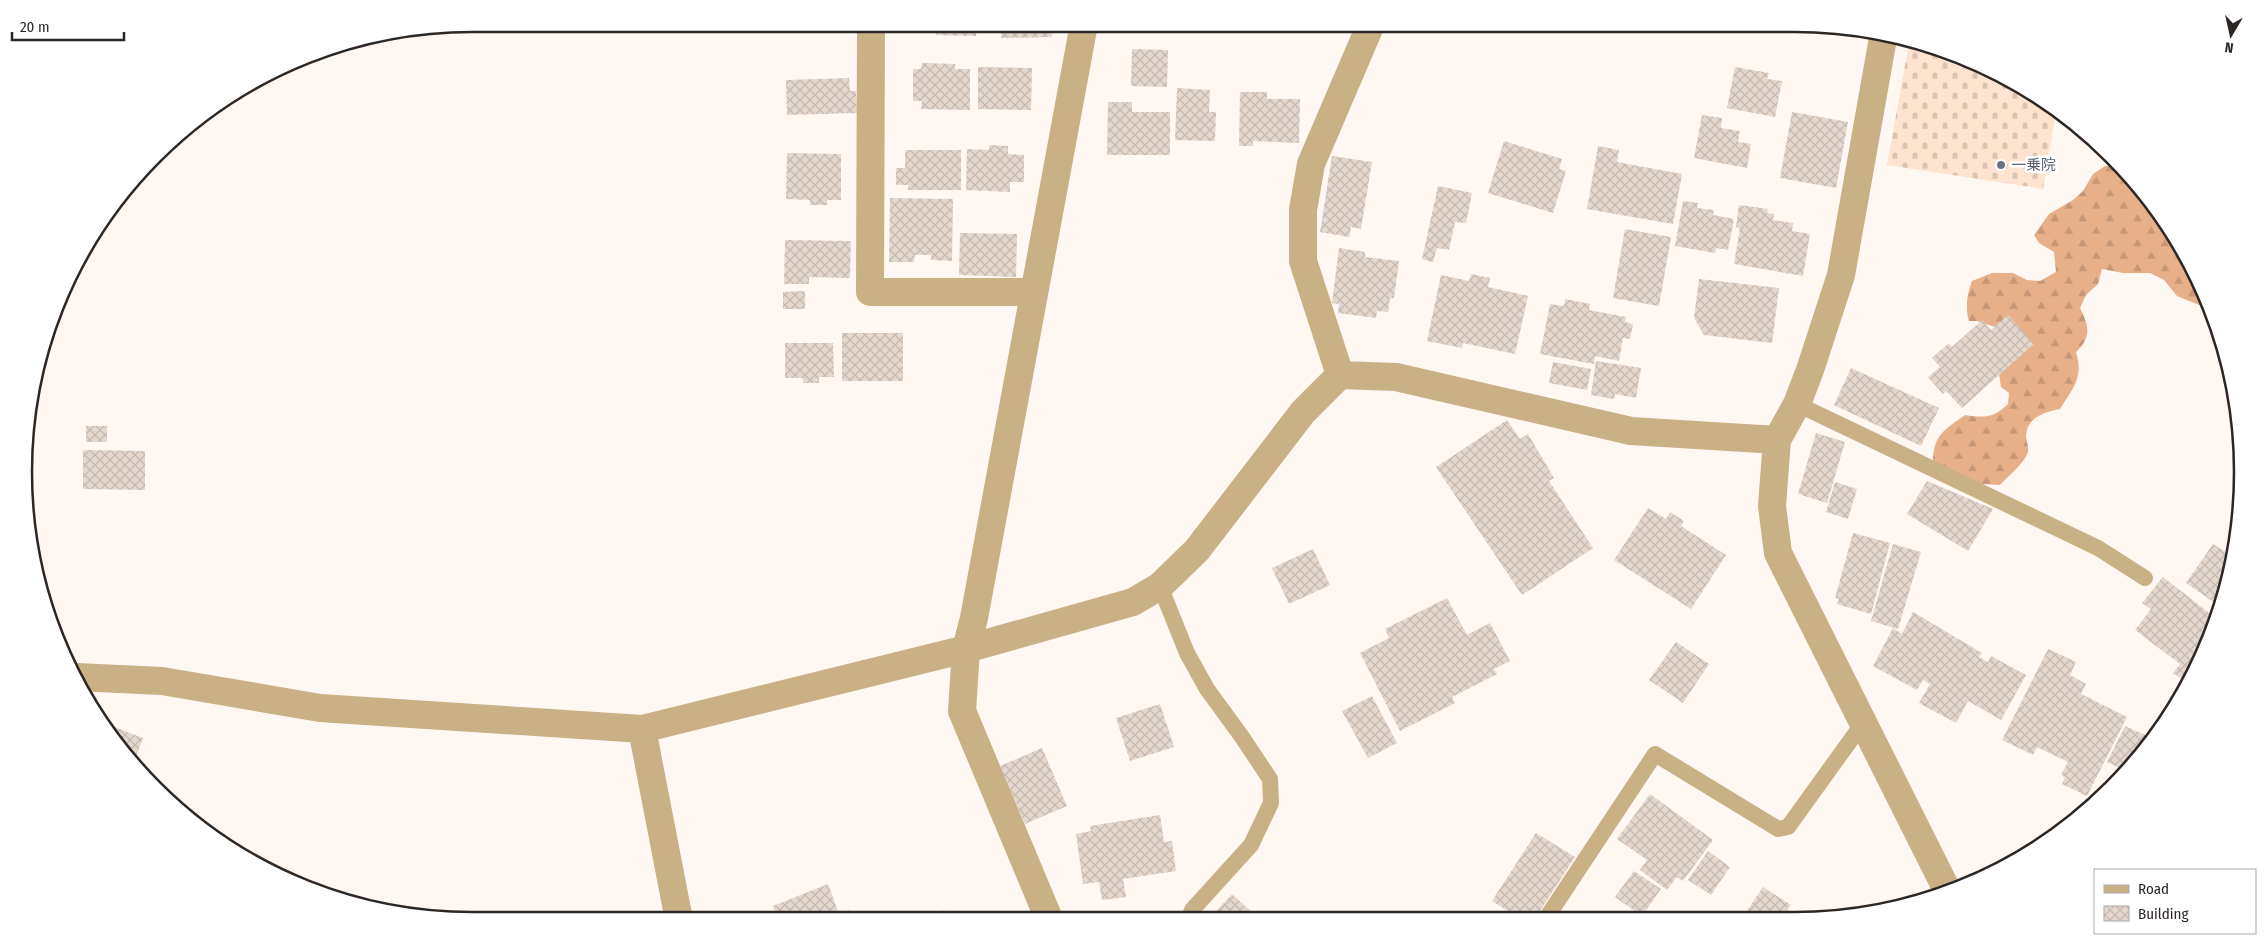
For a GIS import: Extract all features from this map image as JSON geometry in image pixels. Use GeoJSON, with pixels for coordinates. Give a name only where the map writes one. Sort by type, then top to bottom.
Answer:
{"type":"FeatureCollection","features":[{"type":"Feature","properties":{"kind":"street"},"geometry":{"type":"LineString","coordinates":[[871,32],[870,292],[1033,292]]}},
{"type":"Feature","properties":{"kind":"street"},"geometry":{"type":"LineString","coordinates":[[1045,912],[962,711],[966,649],[974,618],[1082,32]]}},
{"type":"Feature","properties":{"kind":"street"},"geometry":{"type":"LineString","coordinates":[[1340,375],[1303,261],[1303,210],[1312,164],[1368,32]]}},
{"type":"Feature","properties":{"kind":"street"},"geometry":{"type":"LineString","coordinates":[[1882,42],[1841,275],[1797,404],[1777,440],[1772,506],[1778,553],[1944,885]]}},
{"type":"Feature","properties":{"kind":"street"},"geometry":{"type":"LineString","coordinates":[[84,677],[162,681],[320,708],[642,728],[966,649],[1133,602],[1160,586],[1197,550],[1302,412],[1340,375],[1396,377],[1631,431],[1777,440]]}},
{"type":"Feature","properties":{"kind":"street"},"geometry":{"type":"LineString","coordinates":[[642,728],[677,912]]}},
{"type":"Feature","properties":{"kind":"lane"},"geometry":{"type":"LineString","coordinates":[[1797,404],[2098,548],[2145,578]]}},
{"type":"Feature","properties":{"kind":"lane"},"geometry":{"type":"LineString","coordinates":[[1160,586],[1187,653],[1207,689],[1270,779],[1271,803],[1251,845],[1191,912]]}},
{"type":"Feature","properties":{"kind":"lane"},"geometry":{"type":"LineString","coordinates":[[1550,912],[1656,754],[1778,829],[1788,827],[1863,723]]}},
{"type":"Feature","properties":{"kind":"green space"},"geometry":{"type":"Polygon","coordinates":[[[1908,47],[1962,66],[1988,78],[2014,91],[2055,118],[2043,189],[1887,165],[1908,47]]]}},
{"type":"Feature","properties":{"kind":"green space"},"geometry":{"type":"Polygon","coordinates":[[[2105,166],[2110,166],[2143,204],[2175,252],[2201,306],[2177,296],[2164,280],[2150,273],[2123,273],[2102,269],[2098,284],[2086,295],[2080,308],[2087,326],[2087,336],[2076,352],[2079,368],[2076,382],[2060,409],[2043,414],[2030,424],[2026,436],[2028,452],[2019,465],[2000,485],[1982,484],[1933,463],[1935,446],[1938,439],[1951,425],[1965,415],[1988,416],[2003,409],[2008,404],[2009,393],[2001,387],[1998,368],[2004,330],[1977,321],[1969,321],[1967,301],[1972,281],[1992,273],[2013,273],[2027,280],[2040,281],[2056,272],[2054,252],[2039,243],[2034,235],[2049,214],[2073,200],[2083,191],[2093,174],[2105,166]]]}},
{"type":"Feature","properties":{"kind":"building"},"geometry":{"type":"Polygon","coordinates":[[[936,32],[976,32],[976,36],[936,35],[936,32]]]}},
{"type":"Feature","properties":{"kind":"building"},"geometry":{"type":"Polygon","coordinates":[[[1001,32],[1052,32],[1052,37],[1001,38],[1001,32]]]}},
{"type":"Feature","properties":{"kind":"building"},"geometry":{"type":"Polygon","coordinates":[[[1132,49],[1168,50],[1167,87],[1131,86],[1132,49]]]}},
{"type":"Feature","properties":{"kind":"building"},"geometry":{"type":"Polygon","coordinates":[[[922,63],[955,64],[955,69],[970,69],[970,110],[921,109],[922,101],[913,101],[913,69],[921,69],[922,63]]]}},
{"type":"Feature","properties":{"kind":"building"},"geometry":{"type":"Polygon","coordinates":[[[978,67],[1032,68],[1031,110],[978,109],[978,67]]]}},
{"type":"Feature","properties":{"kind":"building"},"geometry":{"type":"Polygon","coordinates":[[[1735,67],[1769,73],[1767,79],[1782,81],[1775,117],[1727,108],[1735,67]]]}},
{"type":"Feature","properties":{"kind":"building"},"geometry":{"type":"Polygon","coordinates":[[[849,78],[850,91],[856,91],[857,113],[787,115],[786,80],[849,78]]]}},
{"type":"Feature","properties":{"kind":"building"},"geometry":{"type":"Polygon","coordinates":[[[1177,88],[1210,90],[1209,112],[1216,112],[1215,141],[1175,140],[1177,88]]]}},
{"type":"Feature","properties":{"kind":"building"},"geometry":{"type":"Polygon","coordinates":[[[1240,92],[1267,92],[1267,99],[1300,99],[1299,143],[1253,141],[1253,146],[1239,146],[1240,92]]]}},
{"type":"Feature","properties":{"kind":"building"},"geometry":{"type":"Polygon","coordinates":[[[1108,102],[1132,102],[1132,112],[1170,112],[1170,155],[1107,155],[1108,102]]]}},
{"type":"Feature","properties":{"kind":"building"},"geometry":{"type":"Polygon","coordinates":[[[1792,112],[1848,122],[1836,188],[1780,178],[1792,112]]]}},
{"type":"Feature","properties":{"kind":"building"},"geometry":{"type":"Polygon","coordinates":[[[1702,115],[1722,118],[1721,128],[1740,131],[1738,142],[1751,144],[1747,168],[1694,158],[1702,115]]]}},
{"type":"Feature","properties":{"kind":"building"},"geometry":{"type":"Polygon","coordinates":[[[1504,141],[1562,159],[1559,169],[1566,171],[1553,213],[1488,193],[1504,141]]]}},
{"type":"Feature","properties":{"kind":"building"},"geometry":{"type":"Polygon","coordinates":[[[989,145],[1008,146],[1008,154],[1024,155],[1024,182],[1010,182],[1010,192],[966,190],[967,149],[989,150],[989,145]]]}},
{"type":"Feature","properties":{"kind":"building"},"geometry":{"type":"Polygon","coordinates":[[[1598,146],[1619,150],[1617,162],[1682,174],[1673,224],[1587,209],[1598,146]]]}},
{"type":"Feature","properties":{"kind":"building"},"geometry":{"type":"Polygon","coordinates":[[[905,150],[961,150],[961,190],[908,190],[908,185],[896,185],[896,168],[905,168],[905,150]]]}},
{"type":"Feature","properties":{"kind":"building"},"geometry":{"type":"Polygon","coordinates":[[[787,153],[841,154],[841,200],[827,200],[827,205],[810,205],[810,200],[786,199],[787,153]]]}},
{"type":"Feature","properties":{"kind":"building"},"geometry":{"type":"Polygon","coordinates":[[[1332,156],[1372,162],[1361,229],[1351,227],[1349,237],[1320,232],[1332,156]]]}},
{"type":"Feature","properties":{"kind":"building"},"geometry":{"type":"Polygon","coordinates":[[[1438,186],[1472,193],[1466,223],[1455,222],[1449,250],[1437,248],[1433,262],[1422,259],[1438,186]]]}},
{"type":"Feature","properties":{"kind":"building"},"geometry":{"type":"Polygon","coordinates":[[[890,198],[953,199],[952,261],[931,260],[931,255],[915,255],[914,262],[889,262],[890,198]]]}},
{"type":"Feature","properties":{"kind":"building"},"geometry":{"type":"Polygon","coordinates":[[[1683,201],[1698,203],[1697,208],[1714,210],[1713,215],[1734,219],[1728,250],[1716,248],[1715,253],[1675,246],[1683,201]]]}},
{"type":"Feature","properties":{"kind":"building"},"geometry":{"type":"Polygon","coordinates":[[[1739,205],[1768,209],[1767,213],[1774,214],[1773,220],[1793,223],[1792,231],[1810,234],[1803,276],[1734,264],[1740,228],[1736,227],[1739,205]]]}},
{"type":"Feature","properties":{"kind":"building"},"geometry":{"type":"Polygon","coordinates":[[[1625,229],[1671,237],[1659,306],[1613,298],[1625,229]]]}},
{"type":"Feature","properties":{"kind":"building"},"geometry":{"type":"Polygon","coordinates":[[[960,233],[1017,234],[1016,277],[959,275],[960,233]]]}},
{"type":"Feature","properties":{"kind":"building"},"geometry":{"type":"Polygon","coordinates":[[[785,240],[851,241],[850,278],[809,277],[809,284],[784,284],[785,240]]]}},
{"type":"Feature","properties":{"kind":"building"},"geometry":{"type":"Polygon","coordinates":[[[1339,248],[1365,252],[1365,257],[1399,261],[1394,298],[1390,298],[1388,312],[1377,311],[1376,318],[1338,313],[1339,304],[1332,303],[1339,248]]]}},
{"type":"Feature","properties":{"kind":"building"},"geometry":{"type":"Polygon","coordinates":[[[1471,274],[1490,278],[1488,287],[1528,296],[1515,354],[1463,343],[1462,348],[1427,341],[1441,275],[1469,281],[1471,274]]]}},
{"type":"Feature","properties":{"kind":"building"},"geometry":{"type":"Polygon","coordinates":[[[1699,279],[1779,288],[1772,343],[1704,335],[1694,318],[1699,279]]]}},
{"type":"Feature","properties":{"kind":"building"},"geometry":{"type":"Polygon","coordinates":[[[805,291],[805,309],[783,309],[783,292],[805,291]]]}},
{"type":"Feature","properties":{"kind":"building"},"geometry":{"type":"Polygon","coordinates":[[[1565,299],[1590,304],[1589,310],[1626,317],[1625,322],[1633,324],[1630,339],[1623,338],[1619,361],[1595,356],[1594,364],[1540,354],[1550,304],[1564,306],[1565,299]]]}},
{"type":"Feature","properties":{"kind":"building"},"geometry":{"type":"Polygon","coordinates":[[[2008,315],[2034,344],[1962,408],[1946,391],[1943,394],[1928,377],[1940,367],[1932,358],[1949,343],[1952,347],[1982,320],[1991,330],[2008,315]]]}},
{"type":"Feature","properties":{"kind":"building"},"geometry":{"type":"Polygon","coordinates":[[[842,333],[903,333],[903,381],[842,381],[842,333]]]}},
{"type":"Feature","properties":{"kind":"building"},"geometry":{"type":"Polygon","coordinates":[[[785,343],[833,343],[834,377],[819,377],[819,383],[803,383],[803,378],[785,378],[785,343]]]}},
{"type":"Feature","properties":{"kind":"building"},"geometry":{"type":"Polygon","coordinates":[[[1596,361],[1641,368],[1636,398],[1615,394],[1614,399],[1591,395],[1596,361]]]}},
{"type":"Feature","properties":{"kind":"building"},"geometry":{"type":"Polygon","coordinates":[[[1553,362],[1591,369],[1587,390],[1549,383],[1553,362]]]}},
{"type":"Feature","properties":{"kind":"building"},"geometry":{"type":"Polygon","coordinates":[[[1851,368],[1939,408],[1921,446],[1834,405],[1851,368]]]}},
{"type":"Feature","properties":{"kind":"building"},"geometry":{"type":"Polygon","coordinates":[[[1507,420],[1520,439],[1528,434],[1554,478],[1549,481],[1593,548],[1522,595],[1436,467],[1507,420]]]}},
{"type":"Feature","properties":{"kind":"building"},"geometry":{"type":"Polygon","coordinates":[[[86,426],[107,426],[107,442],[86,442],[86,426]]]}},
{"type":"Feature","properties":{"kind":"building"},"geometry":{"type":"Polygon","coordinates":[[[1816,433],[1845,442],[1827,503],[1798,494],[1816,433]]]}},
{"type":"Feature","properties":{"kind":"building"},"geometry":{"type":"Polygon","coordinates":[[[83,450],[145,451],[145,490],[83,489],[83,450]]]}},
{"type":"Feature","properties":{"kind":"building"},"geometry":{"type":"Polygon","coordinates":[[[1927,481],[1993,509],[1968,551],[1907,514],[1927,481]]]}},
{"type":"Feature","properties":{"kind":"building"},"geometry":{"type":"Polygon","coordinates":[[[1835,482],[1857,489],[1848,519],[1826,512],[1835,482]]]}},
{"type":"Feature","properties":{"kind":"building"},"geometry":{"type":"Polygon","coordinates":[[[1648,508],[1666,519],[1670,512],[1684,521],[1681,526],[1726,555],[1691,609],[1614,560],[1648,508]]]}},
{"type":"Feature","properties":{"kind":"building"},"geometry":{"type":"Polygon","coordinates":[[[1853,533],[1890,543],[1871,614],[1837,604],[1839,599],[1835,598],[1853,533]]]}},
{"type":"Feature","properties":{"kind":"building"},"geometry":{"type":"Polygon","coordinates":[[[1893,544],[1921,552],[1898,629],[1871,621],[1893,544]]]}},
{"type":"Feature","properties":{"kind":"building"},"geometry":{"type":"Polygon","coordinates":[[[2213,544],[2226,552],[2214,602],[2186,583],[2213,544]]]}},
{"type":"Feature","properties":{"kind":"building"},"geometry":{"type":"Polygon","coordinates":[[[1313,549],[1330,585],[1289,604],[1272,568],[1313,549]]]}},
{"type":"Feature","properties":{"kind":"building"},"geometry":{"type":"Polygon","coordinates":[[[2163,577],[2210,613],[2200,640],[2182,679],[2173,673],[2180,664],[2135,630],[2151,609],[2142,603],[2163,577]]]}},
{"type":"Feature","properties":{"kind":"building"},"geometry":{"type":"Polygon","coordinates":[[[1447,598],[1467,635],[1490,623],[1510,661],[1494,669],[1497,674],[1452,697],[1455,703],[1400,731],[1360,653],[1389,638],[1385,629],[1447,598]]]}},
{"type":"Feature","properties":{"kind":"building"},"geometry":{"type":"Polygon","coordinates":[[[1913,612],[1982,653],[1979,657],[1988,662],[1991,656],[2026,675],[2001,720],[1968,701],[1956,723],[1919,703],[1930,684],[1923,680],[1917,690],[1873,666],[1893,628],[1902,634],[1913,612]]]}},
{"type":"Feature","properties":{"kind":"building"},"geometry":{"type":"Polygon","coordinates":[[[1676,642],[1709,664],[1683,703],[1649,680],[1676,642]]]}},
{"type":"Feature","properties":{"kind":"building"},"geometry":{"type":"Polygon","coordinates":[[[2048,649],[2076,662],[2070,675],[2086,684],[2081,694],[2127,717],[2087,796],[2062,784],[2065,777],[2061,775],[2068,762],[2037,747],[2033,755],[2002,740],[2048,649]]]}},
{"type":"Feature","properties":{"kind":"building"},"geometry":{"type":"Polygon","coordinates":[[[1372,696],[1397,743],[1368,758],[1342,711],[1372,696]]]}},
{"type":"Feature","properties":{"kind":"building"},"geometry":{"type":"Polygon","coordinates":[[[1160,704],[1174,747],[1130,761],[1116,718],[1160,704]]]}},
{"type":"Feature","properties":{"kind":"building"},"geometry":{"type":"Polygon","coordinates":[[[2125,726],[2146,735],[2119,768],[2107,762],[2125,726]]]}},
{"type":"Feature","properties":{"kind":"building"},"geometry":{"type":"Polygon","coordinates":[[[114,727],[143,738],[136,755],[114,727]]]}},
{"type":"Feature","properties":{"kind":"building"},"geometry":{"type":"Polygon","coordinates":[[[1042,748],[1067,806],[1025,824],[1000,766],[1042,748]]]}},
{"type":"Feature","properties":{"kind":"building"},"geometry":{"type":"Polygon","coordinates":[[[1650,794],[1713,840],[1683,881],[1677,877],[1667,890],[1640,870],[1647,860],[1617,839],[1650,794]]]}},
{"type":"Feature","properties":{"kind":"building"},"geometry":{"type":"Polygon","coordinates":[[[1160,815],[1164,842],[1172,841],[1176,871],[1123,879],[1126,897],[1102,900],[1099,882],[1083,884],[1076,834],[1091,831],[1090,826],[1160,815]]]}},
{"type":"Feature","properties":{"kind":"building"},"geometry":{"type":"Polygon","coordinates":[[[1536,833],[1575,857],[1539,912],[1509,912],[1492,901],[1536,833]]]}},
{"type":"Feature","properties":{"kind":"building"},"geometry":{"type":"Polygon","coordinates":[[[1708,851],[1730,867],[1711,895],[1688,880],[1708,851]]]}},
{"type":"Feature","properties":{"kind":"building"},"geometry":{"type":"Polygon","coordinates":[[[1634,871],[1661,889],[1645,912],[1636,912],[1615,897],[1634,871]]]}},
{"type":"Feature","properties":{"kind":"building"},"geometry":{"type":"Polygon","coordinates":[[[828,884],[838,912],[775,912],[773,906],[828,884]]]}},
{"type":"Feature","properties":{"kind":"building"},"geometry":{"type":"Polygon","coordinates":[[[1763,887],[1791,905],[1787,909],[1791,912],[1746,912],[1763,887]]]}},
{"type":"Feature","properties":{"kind":"building"},"geometry":{"type":"Polygon","coordinates":[[[1232,894],[1252,912],[1216,912],[1232,894]]]}},
{"type":"Feature","properties":{"kind":"place","name":"一乗院"},"geometry":{"type":"Point","coordinates":[2001,165]}}]}
